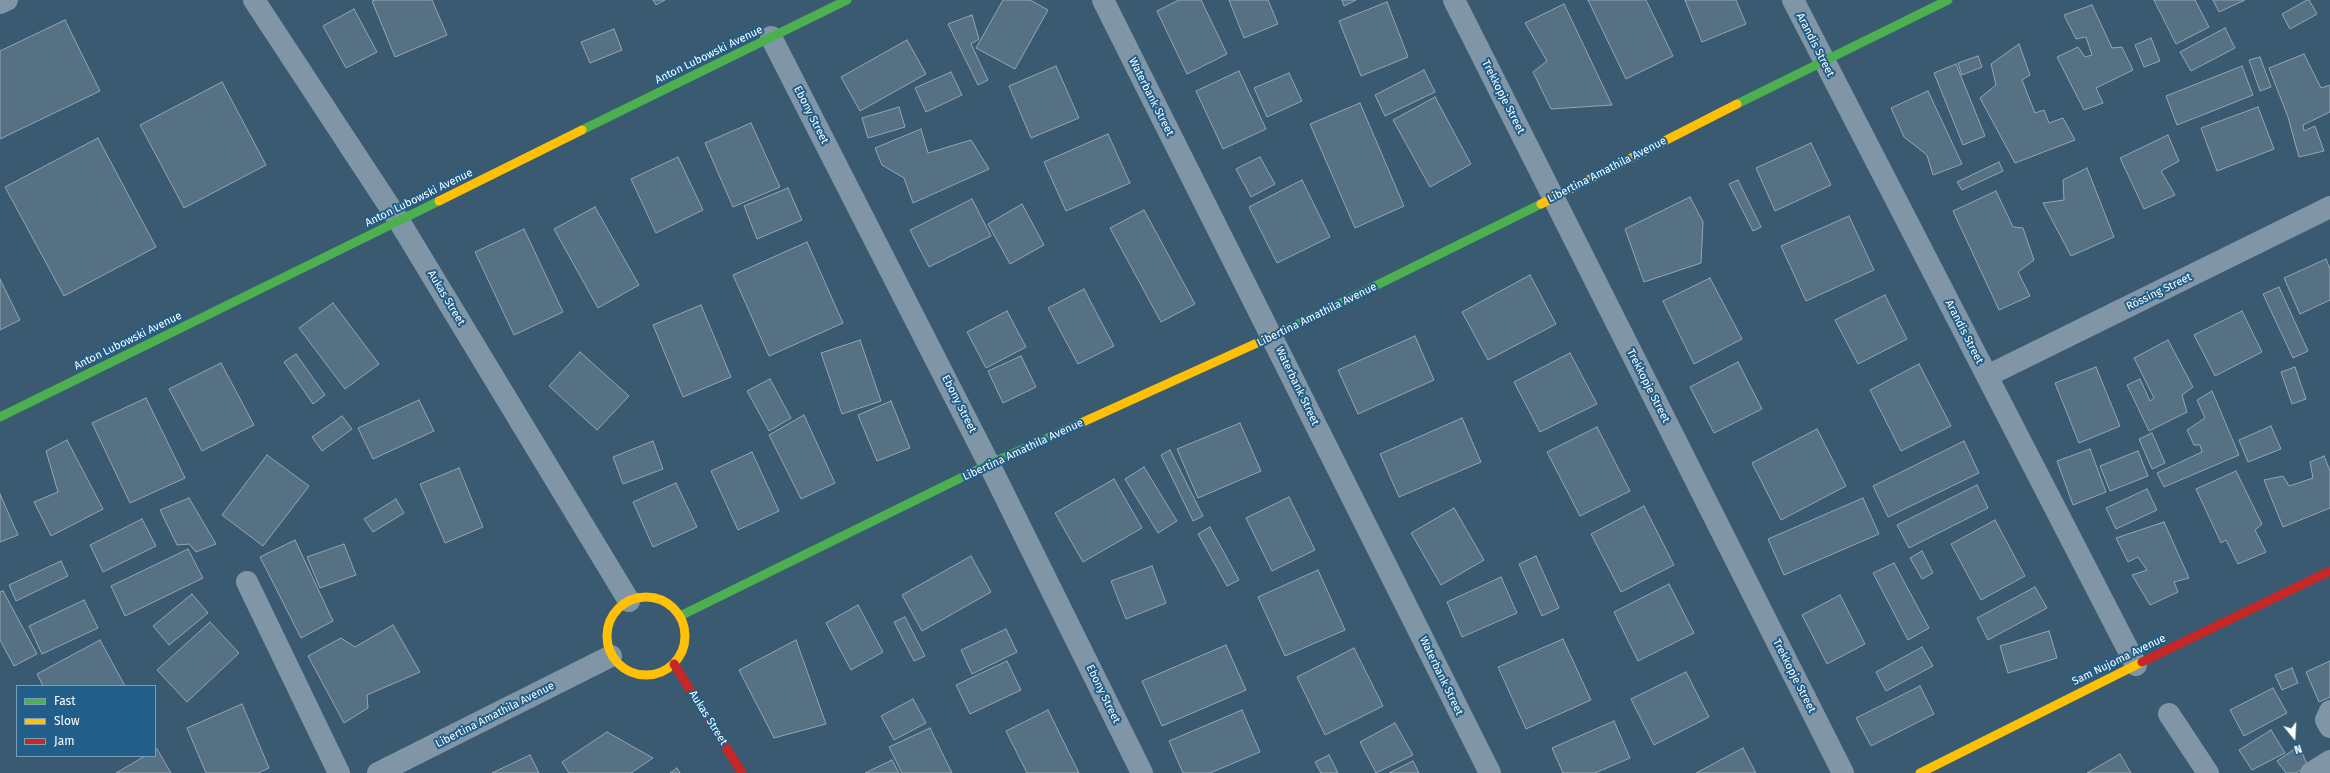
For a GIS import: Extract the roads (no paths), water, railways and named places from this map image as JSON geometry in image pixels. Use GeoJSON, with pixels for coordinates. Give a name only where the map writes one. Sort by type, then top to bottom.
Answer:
{"type":"FeatureCollection","features":[{"type":"Feature","properties":{"kind":"main road","name":"Anton Lubowski Avenue"},"geometry":{"type":"LineString","coordinates":[[0,417],[848,0]]}},
{"type":"Feature","properties":{"kind":"main road","name":"Libertina Amathila Avenue"},"geometry":{"type":"LineString","coordinates":[[680,616],[989,464],[1272,337],[1554,198],[1823,60],[1948,0]]}},
{"type":"Feature","properties":{"kind":"main road","name":"Sam Nujoma Avenue"},"geometry":{"type":"LineString","coordinates":[[1920,773],[2136,665],[2330,571]]}},
{"type":"Feature","properties":{"kind":"main road"},"geometry":{"type":"LineString","coordinates":[[642,597],[655,598],[667,602],[680,616],[686,635],[684,647],[674,664],[657,675],[644,676],[631,673],[620,666],[611,656],[607,644],[606,630],[614,613],[629,601],[642,597]]}},
{"type":"Feature","properties":{"kind":"main road","name":"Aukas Street"},"geometry":{"type":"LineString","coordinates":[[674,664],[742,773]]}},
{"type":"Feature","properties":{"kind":"street"},"geometry":{"type":"LineString","coordinates":[[0,4],[7,0]]}},
{"type":"Feature","properties":{"kind":"street","name":"Aukas Street"},"geometry":{"type":"LineString","coordinates":[[254,0],[399,221],[629,601]]}},
{"type":"Feature","properties":{"kind":"street","name":"Waterbank Street"},"geometry":{"type":"LineString","coordinates":[[1103,0],[1490,773]]}},
{"type":"Feature","properties":{"kind":"street","name":"Trekkopje Street"},"geometry":{"type":"LineString","coordinates":[[1454,0],[1843,773]]}},
{"type":"Feature","properties":{"kind":"street","name":"Arandis Street"},"geometry":{"type":"LineString","coordinates":[[1793,0],[2136,665]]}},
{"type":"Feature","properties":{"kind":"street","name":"Ebony Street"},"geometry":{"type":"LineString","coordinates":[[771,37],[989,464],[1142,773]]}},
{"type":"Feature","properties":{"kind":"street","name":"Rössing Street"},"geometry":{"type":"LineString","coordinates":[[1987,376],[2330,207]]}},
{"type":"Feature","properties":{"kind":"street"},"geometry":{"type":"LineString","coordinates":[[246,582],[339,773]]}},
{"type":"Feature","properties":{"kind":"street","name":"Libertina Amathila Avenue"},"geometry":{"type":"LineString","coordinates":[[381,772],[611,656]]}},
{"type":"Feature","properties":{"kind":"street"},"geometry":{"type":"LineString","coordinates":[[2330,712],[2326,720],[2330,727]]}},
{"type":"Feature","properties":{"kind":"street"},"geometry":{"type":"LineString","coordinates":[[2169,714],[2208,773]]}},
{"type":"Feature","properties":{"kind":"street"},"geometry":{"type":"LineString","coordinates":[[2311,773],[2330,761]]}}]}
